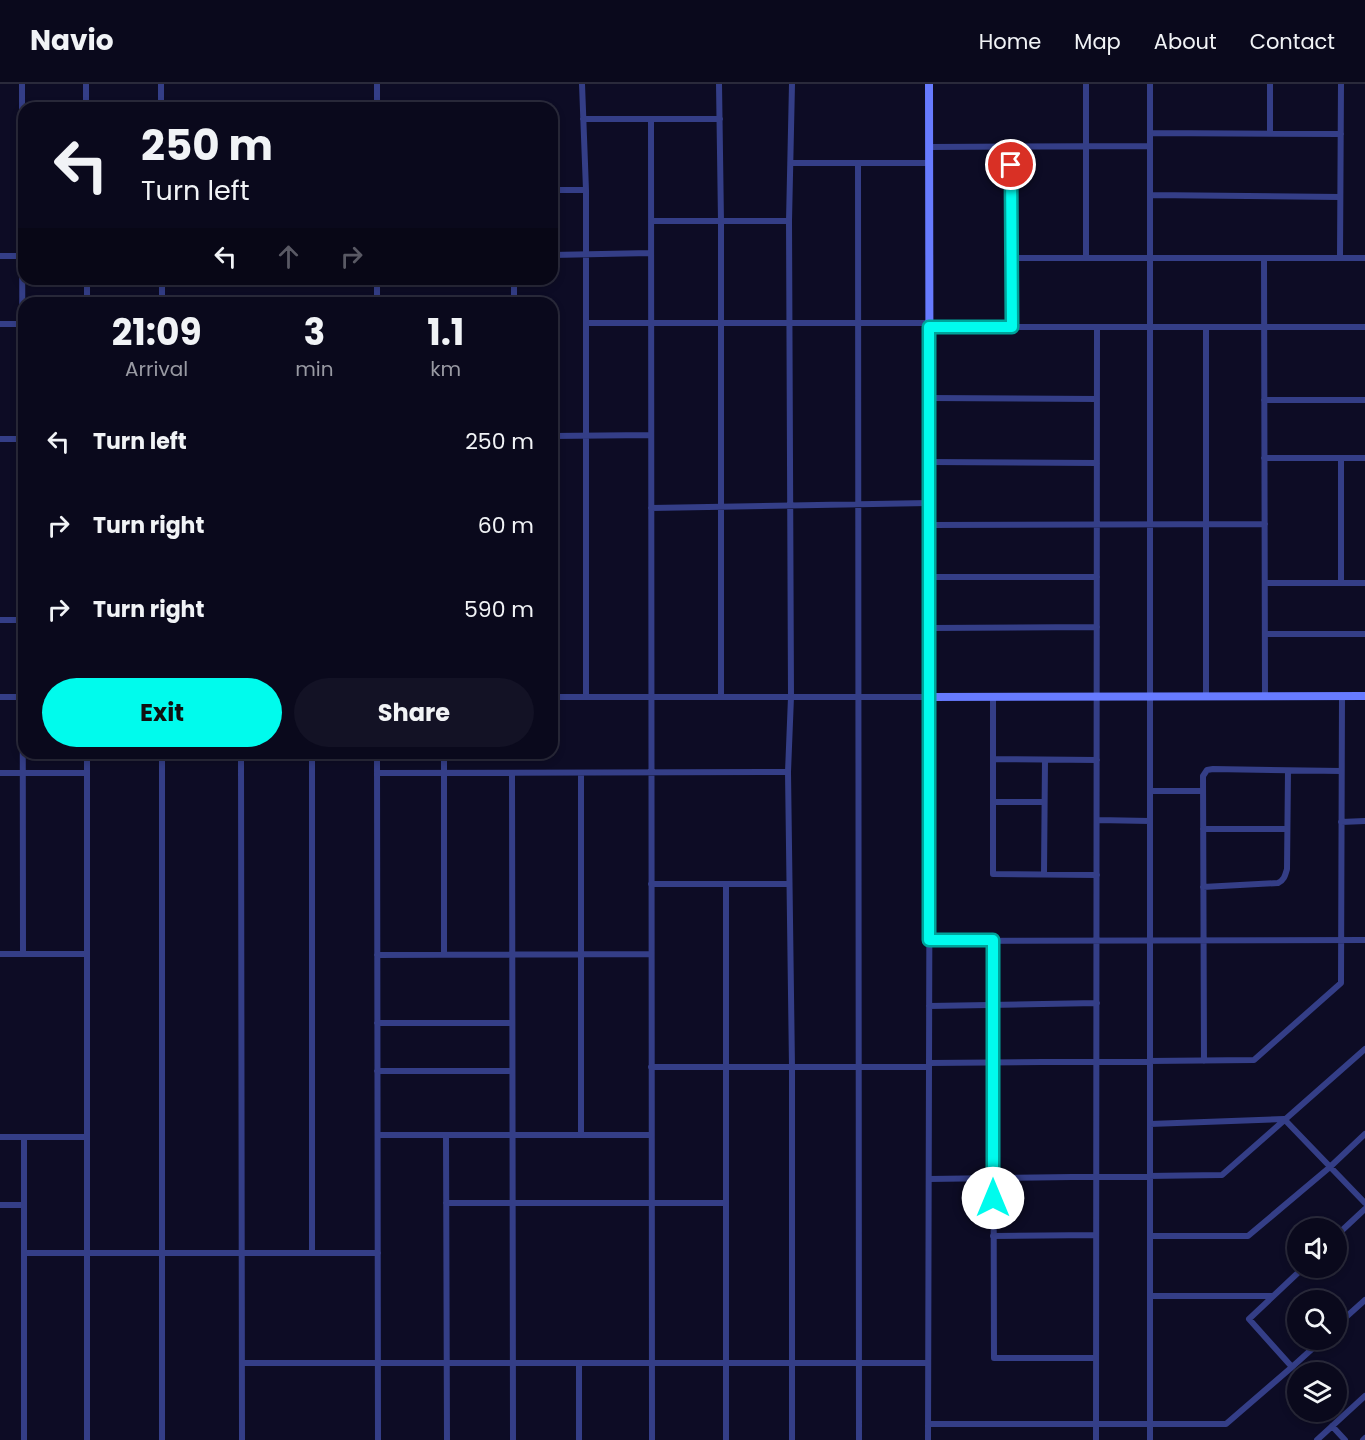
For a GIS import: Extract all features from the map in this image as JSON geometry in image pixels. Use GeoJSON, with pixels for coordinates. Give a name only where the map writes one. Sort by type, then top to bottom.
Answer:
{"type":"FeatureCollection","features":[{"type":"Feature","properties":{"kind":"street"},"geometry":{"type":"LineString","coordinates":[[22,84],[22,102]]}},
{"type":"Feature","properties":{"kind":"street"},"geometry":{"type":"LineString","coordinates":[[86,84],[86,102]]}},
{"type":"Feature","properties":{"kind":"street"},"geometry":{"type":"LineString","coordinates":[[161,84],[161,102]]}},
{"type":"Feature","properties":{"kind":"street"},"geometry":{"type":"LineString","coordinates":[[377,84],[377,102]]}},
{"type":"Feature","properties":{"kind":"street"},"geometry":{"type":"LineString","coordinates":[[582,84],[586,190],[586,697]]}},
{"type":"Feature","properties":{"kind":"street"},"geometry":{"type":"LineString","coordinates":[[719,84],[721,697]]}},
{"type":"Feature","properties":{"kind":"street"},"geometry":{"type":"LineString","coordinates":[[792,84],[789,221],[791,697],[788,772],[792,1067],[792,1440]]}},
{"type":"Feature","properties":{"kind":"street"},"geometry":{"type":"LineString","coordinates":[[928,1440],[929,84]]}},
{"type":"Feature","properties":{"kind":"street"},"geometry":{"type":"LineString","coordinates":[[1086,84],[1086,258]]}},
{"type":"Feature","properties":{"kind":"street"},"geometry":{"type":"LineString","coordinates":[[1150,84],[1150,1440]]}},
{"type":"Feature","properties":{"kind":"street"},"geometry":{"type":"LineString","coordinates":[[1270,84],[1270,134]]}},
{"type":"Feature","properties":{"kind":"street"},"geometry":{"type":"LineString","coordinates":[[1340,258],[1341,84]]}},
{"type":"Feature","properties":{"kind":"street"},"geometry":{"type":"LineString","coordinates":[[583,119],[720,119]]}},
{"type":"Feature","properties":{"kind":"street"},"geometry":{"type":"LineString","coordinates":[[651,119],[652,1440]]}},
{"type":"Feature","properties":{"kind":"street"},"geometry":{"type":"LineString","coordinates":[[1150,133],[1341,134]]}},
{"type":"Feature","properties":{"kind":"street"},"geometry":{"type":"LineString","coordinates":[[929,147],[1150,146]]}},
{"type":"Feature","properties":{"kind":"street"},"geometry":{"type":"LineString","coordinates":[[1011,147],[1012,327]]}},
{"type":"Feature","properties":{"kind":"street"},"geometry":{"type":"LineString","coordinates":[[791,163],[929,163]]}},
{"type":"Feature","properties":{"kind":"street"},"geometry":{"type":"LineString","coordinates":[[858,163],[859,1440]]}},
{"type":"Feature","properties":{"kind":"street"},"geometry":{"type":"LineString","coordinates":[[558,190],[586,190]]}},
{"type":"Feature","properties":{"kind":"street"},"geometry":{"type":"LineString","coordinates":[[1150,195],[1340,197]]}},
{"type":"Feature","properties":{"kind":"street"},"geometry":{"type":"LineString","coordinates":[[651,221],[789,221]]}},
{"type":"Feature","properties":{"kind":"street"},"geometry":{"type":"LineString","coordinates":[[558,255],[651,253]]}},
{"type":"Feature","properties":{"kind":"street"},"geometry":{"type":"LineString","coordinates":[[0,256],[18,256]]}},
{"type":"Feature","properties":{"kind":"street"},"geometry":{"type":"LineString","coordinates":[[1012,258],[1365,258]]}},
{"type":"Feature","properties":{"kind":"street"},"geometry":{"type":"LineString","coordinates":[[1264,258],[1265,696]]}},
{"type":"Feature","properties":{"kind":"street"},"geometry":{"type":"LineString","coordinates":[[586,323],[859,323],[1012,327],[1365,327]]}},
{"type":"Feature","properties":{"kind":"street"},"geometry":{"type":"LineString","coordinates":[[0,324],[18,324]]}},
{"type":"Feature","properties":{"kind":"street"},"geometry":{"type":"LineString","coordinates":[[1096,1440],[1097,327]]}},
{"type":"Feature","properties":{"kind":"street"},"geometry":{"type":"LineString","coordinates":[[1206,327],[1206,696]]}},
{"type":"Feature","properties":{"kind":"street"},"geometry":{"type":"LineString","coordinates":[[930,398],[1097,399]]}},
{"type":"Feature","properties":{"kind":"street"},"geometry":{"type":"LineString","coordinates":[[1264,400],[1365,400]]}},
{"type":"Feature","properties":{"kind":"street"},"geometry":{"type":"LineString","coordinates":[[558,436],[651,435]]}},
{"type":"Feature","properties":{"kind":"street"},"geometry":{"type":"LineString","coordinates":[[0,439],[18,439]]}},
{"type":"Feature","properties":{"kind":"street"},"geometry":{"type":"LineString","coordinates":[[1264,458],[1365,458]]}},
{"type":"Feature","properties":{"kind":"street"},"geometry":{"type":"LineString","coordinates":[[1341,458],[1341,583]]}},
{"type":"Feature","properties":{"kind":"street"},"geometry":{"type":"LineString","coordinates":[[930,462],[1097,463]]}},
{"type":"Feature","properties":{"kind":"street"},"geometry":{"type":"LineString","coordinates":[[651,507],[929,503]]}},
{"type":"Feature","properties":{"kind":"street"},"geometry":{"type":"LineString","coordinates":[[930,525],[1264,524]]}},
{"type":"Feature","properties":{"kind":"street"},"geometry":{"type":"LineString","coordinates":[[930,577],[1097,577]]}},
{"type":"Feature","properties":{"kind":"street"},"geometry":{"type":"LineString","coordinates":[[1264,583],[1365,583]]}},
{"type":"Feature","properties":{"kind":"street"},"geometry":{"type":"LineString","coordinates":[[0,620],[18,620]]}},
{"type":"Feature","properties":{"kind":"street"},"geometry":{"type":"LineString","coordinates":[[930,628],[1097,627]]}},
{"type":"Feature","properties":{"kind":"street"},"geometry":{"type":"LineString","coordinates":[[1264,634],[1365,634]]}},
{"type":"Feature","properties":{"kind":"street"},"geometry":{"type":"LineString","coordinates":[[651,1067],[859,1067],[993,1062],[1254,1060],[1341,983],[1342,696]]}},
{"type":"Feature","properties":{"kind":"street"},"geometry":{"type":"LineString","coordinates":[[558,697],[1365,696]]}},
{"type":"Feature","properties":{"kind":"street"},"geometry":{"type":"LineString","coordinates":[[0,697],[18,697]]}},
{"type":"Feature","properties":{"kind":"street"},"geometry":{"type":"LineString","coordinates":[[993,697],[993,874],[1097,875]]}},
{"type":"Feature","properties":{"kind":"street"},"geometry":{"type":"LineString","coordinates":[[22,759],[23,954]]}},
{"type":"Feature","properties":{"kind":"street"},"geometry":{"type":"LineString","coordinates":[[87,759],[87,1440]]}},
{"type":"Feature","properties":{"kind":"street"},"geometry":{"type":"LineString","coordinates":[[162,759],[162,1440]]}},
{"type":"Feature","properties":{"kind":"street"},"geometry":{"type":"LineString","coordinates":[[241,759],[242,1440]]}},
{"type":"Feature","properties":{"kind":"street"},"geometry":{"type":"LineString","coordinates":[[312,759],[312,1253]]}},
{"type":"Feature","properties":{"kind":"street"},"geometry":{"type":"LineString","coordinates":[[377,759],[378,1440]]}},
{"type":"Feature","properties":{"kind":"street"},"geometry":{"type":"LineString","coordinates":[[444,759],[444,954]]}},
{"type":"Feature","properties":{"kind":"street"},"geometry":{"type":"LineString","coordinates":[[993,759],[1097,760]]}},
{"type":"Feature","properties":{"kind":"street"},"geometry":{"type":"LineString","coordinates":[[1044,874],[1045,760]]}},
{"type":"Feature","properties":{"kind":"street"},"geometry":{"type":"LineString","coordinates":[[1204,1060],[1203,776],[1207,770],[1213,769],[1341,771]]}},
{"type":"Feature","properties":{"kind":"street"},"geometry":{"type":"LineString","coordinates":[[1203,887],[1278,883],[1286,876],[1288,771]]}},
{"type":"Feature","properties":{"kind":"street"},"geometry":{"type":"LineString","coordinates":[[377,773],[788,772]]}},
{"type":"Feature","properties":{"kind":"street"},"geometry":{"type":"LineString","coordinates":[[0,773],[87,773]]}},
{"type":"Feature","properties":{"kind":"street"},"geometry":{"type":"LineString","coordinates":[[512,773],[513,1440]]}},
{"type":"Feature","properties":{"kind":"street"},"geometry":{"type":"LineString","coordinates":[[581,773],[581,1135]]}},
{"type":"Feature","properties":{"kind":"street"},"geometry":{"type":"LineString","coordinates":[[1150,791],[1203,791]]}},
{"type":"Feature","properties":{"kind":"street"},"geometry":{"type":"LineString","coordinates":[[993,802],[1044,802]]}},
{"type":"Feature","properties":{"kind":"street"},"geometry":{"type":"LineString","coordinates":[[1097,820],[1150,821]]}},
{"type":"Feature","properties":{"kind":"street"},"geometry":{"type":"LineString","coordinates":[[1341,822],[1365,821]]}},
{"type":"Feature","properties":{"kind":"street"},"geometry":{"type":"LineString","coordinates":[[1203,829],[1287,829]]}},
{"type":"Feature","properties":{"kind":"street"},"geometry":{"type":"LineString","coordinates":[[651,885],[789,884]]}},
{"type":"Feature","properties":{"kind":"street"},"geometry":{"type":"LineString","coordinates":[[726,885],[726,1440]]}},
{"type":"Feature","properties":{"kind":"street"},"geometry":{"type":"LineString","coordinates":[[929,940],[1365,940]]}},
{"type":"Feature","properties":{"kind":"street"},"geometry":{"type":"LineString","coordinates":[[993,940],[993,1358],[1096,1358]]}},
{"type":"Feature","properties":{"kind":"street"},"geometry":{"type":"LineString","coordinates":[[0,954],[87,954]]}},
{"type":"Feature","properties":{"kind":"street"},"geometry":{"type":"LineString","coordinates":[[377,954],[651,954]]}},
{"type":"Feature","properties":{"kind":"street"},"geometry":{"type":"LineString","coordinates":[[929,1006],[1097,1003]]}},
{"type":"Feature","properties":{"kind":"street"},"geometry":{"type":"LineString","coordinates":[[377,1023],[513,1023]]}},
{"type":"Feature","properties":{"kind":"street"},"geometry":{"type":"LineString","coordinates":[[929,1179],[1222,1175],[1365,1048]]}},
{"type":"Feature","properties":{"kind":"street"},"geometry":{"type":"LineString","coordinates":[[377,1071],[513,1071]]}},
{"type":"Feature","properties":{"kind":"street"},"geometry":{"type":"LineString","coordinates":[[1150,1124],[1284,1119],[1365,1203]]}},
{"type":"Feature","properties":{"kind":"street"},"geometry":{"type":"LineString","coordinates":[[1150,1236],[1248,1236],[1330,1167],[1365,1134]]}},
{"type":"Feature","properties":{"kind":"street"},"geometry":{"type":"LineString","coordinates":[[378,1135],[651,1135]]}},
{"type":"Feature","properties":{"kind":"street"},"geometry":{"type":"LineString","coordinates":[[446,1135],[447,1440]]}},
{"type":"Feature","properties":{"kind":"street"},"geometry":{"type":"LineString","coordinates":[[0,1137],[87,1137]]}},
{"type":"Feature","properties":{"kind":"street"},"geometry":{"type":"LineString","coordinates":[[24,1137],[24,1440]]}},
{"type":"Feature","properties":{"kind":"street"},"geometry":{"type":"LineString","coordinates":[[446,1203],[726,1203]]}},
{"type":"Feature","properties":{"kind":"street"},"geometry":{"type":"LineString","coordinates":[[0,1204],[24,1204]]}},
{"type":"Feature","properties":{"kind":"street"},"geometry":{"type":"LineString","coordinates":[[1347,1226],[1365,1209]]}},
{"type":"Feature","properties":{"kind":"street"},"geometry":{"type":"LineString","coordinates":[[993,1236],[1096,1235]]}},
{"type":"Feature","properties":{"kind":"street"},"geometry":{"type":"LineString","coordinates":[[24,1253],[378,1253]]}},
{"type":"Feature","properties":{"kind":"street"},"geometry":{"type":"LineString","coordinates":[[1288,1362],[1249,1319],[1292,1278]]}},
{"type":"Feature","properties":{"kind":"street"},"geometry":{"type":"LineString","coordinates":[[1150,1296],[1273,1296]]}},
{"type":"Feature","properties":{"kind":"street"},"geometry":{"type":"LineString","coordinates":[[1347,1316],[1365,1300]]}},
{"type":"Feature","properties":{"kind":"street"},"geometry":{"type":"LineString","coordinates":[[1298,1362],[1311,1350]]}},
{"type":"Feature","properties":{"kind":"street"},"geometry":{"type":"LineString","coordinates":[[242,1363],[928,1363]]}},
{"type":"Feature","properties":{"kind":"street"},"geometry":{"type":"LineString","coordinates":[[579,1363],[579,1440]]}},
{"type":"Feature","properties":{"kind":"street"},"geometry":{"type":"LineString","coordinates":[[928,1424],[1226,1424],[1287,1371]]}},
{"type":"Feature","properties":{"kind":"street"},"geometry":{"type":"LineString","coordinates":[[1317,1440],[1365,1396]]}},
{"type":"Feature","properties":{"kind":"street"},"geometry":{"type":"LineString","coordinates":[[1332,1426],[1345,1440]]}},
{"type":"Feature","properties":{"kind":"route"},"geometry":{"type":"LineString","coordinates":[[993,1198],[993,940],[929,940],[929,327],[1012,327],[1011,165]]}}]}
